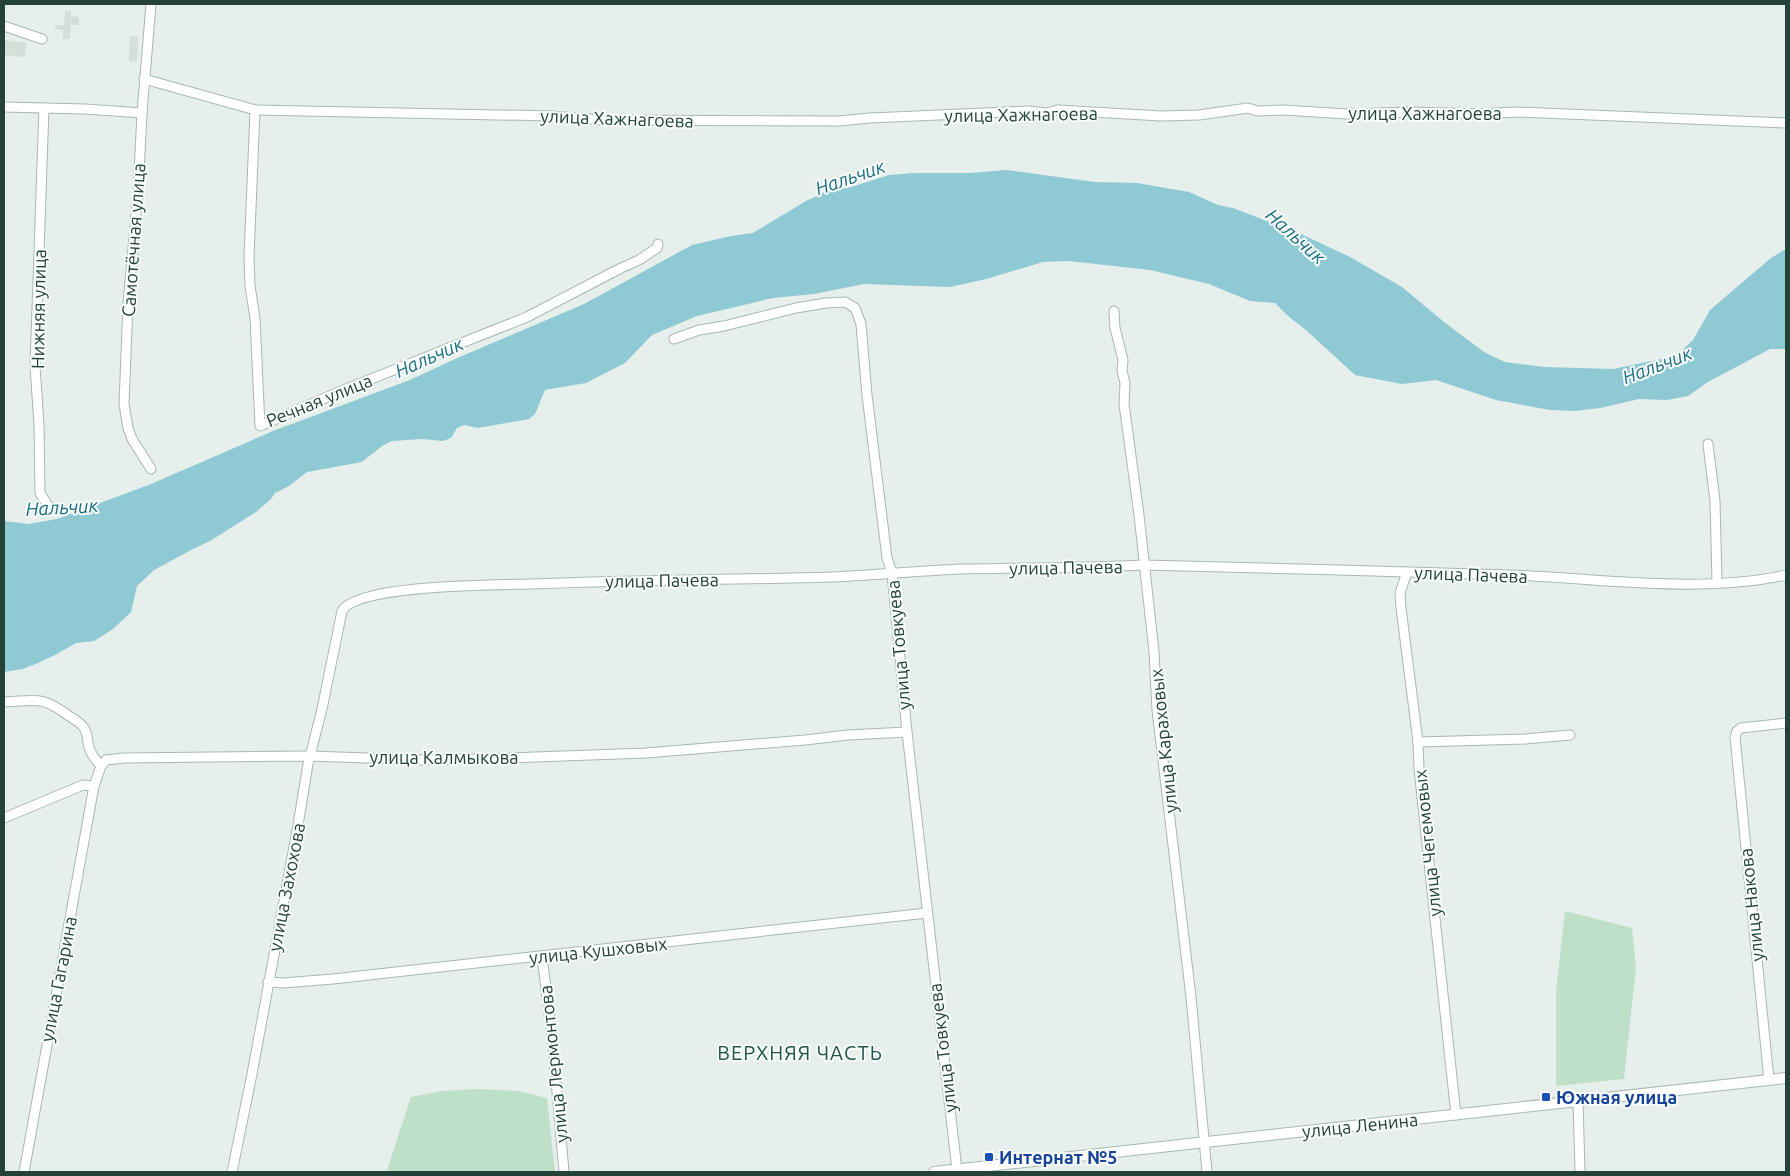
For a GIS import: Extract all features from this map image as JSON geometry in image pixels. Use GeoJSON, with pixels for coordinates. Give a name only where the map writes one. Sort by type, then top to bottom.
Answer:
{"type":"FeatureCollection","features":[{"type":"Feature","properties":{"kind":"street","name":"Самотёчная улица"},"geometry":{"type":"LineString","coordinates":[[151,4],[144,79],[138,193],[128,303],[124,404],[132,439],[152,469]]}},
{"type":"Feature","properties":{"kind":"street"},"geometry":{"type":"LineString","coordinates":[[4,26],[42,39]]}},
{"type":"Feature","properties":{"kind":"street"},"geometry":{"type":"LineString","coordinates":[[144,79],[255,110]]}},
{"type":"Feature","properties":{"kind":"street"},"geometry":{"type":"LineString","coordinates":[[4,107],[85,109],[142,113]]}},
{"type":"Feature","properties":{"kind":"street","name":"Нижняя улица"},"geometry":{"type":"LineString","coordinates":[[44,108],[35,366],[39,424],[40,493],[49,507]]}},
{"type":"Feature","properties":{"kind":"street","name":"улица Хажнагоева"},"geometry":{"type":"LineString","coordinates":[[255,110],[543,116],[601,120],[839,121],[1058,110],[1161,116],[1199,115],[1248,108],[1258,111],[1283,110],[1348,114],[1410,112],[1481,114],[1516,112],[1786,123]]}},
{"type":"Feature","properties":{"kind":"street","name":"Речная улица"},"geometry":{"type":"LineString","coordinates":[[255,110],[249,257],[250,286],[255,318],[260,426],[346,389],[527,317],[639,260],[657,248],[658,244]]}},
{"type":"Feature","properties":{"kind":"street","name":"улица Товкуева"},"geometry":{"type":"LineString","coordinates":[[674,339],[699,330],[724,326],[759,316],[811,305],[845,302],[855,308],[861,324],[867,395],[887,558],[892,573],[907,732],[956,1170]]}},
{"type":"Feature","properties":{"kind":"street","name":"улица Караховых"},"geometry":{"type":"LineString","coordinates":[[1114,311],[1114,323],[1123,360],[1124,404],[1154,652],[1157,710],[1191,997],[1207,1172]]}},
{"type":"Feature","properties":{"kind":"street"},"geometry":{"type":"LineString","coordinates":[[1708,444],[1715,501],[1717,582]]}},
{"type":"Feature","properties":{"kind":"street","name":"улица Пачева"},"geometry":{"type":"LineString","coordinates":[[348,604],[373,595],[418,588],[834,577],[961,570],[1091,568],[1144,565],[1513,575],[1617,582],[1693,584],[1745,581],[1786,574]]}},
{"type":"Feature","properties":{"kind":"street","name":"улица Чегемовых"},"geometry":{"type":"LineString","coordinates":[[1407,572],[1400,593],[1401,608],[1418,742],[1420,779],[1456,1114]]}},
{"type":"Feature","properties":{"kind":"street","name":"улица Захохова"},"geometry":{"type":"LineString","coordinates":[[232,1172],[310,756],[322,709],[342,611],[348,604]]}},
{"type":"Feature","properties":{"kind":"street"},"geometry":{"type":"LineString","coordinates":[[4,702],[33,699],[56,706],[84,726],[88,735],[89,747],[101,766],[94,786],[83,785],[4,818]]}},
{"type":"Feature","properties":{"kind":"street","name":"улица Накова"},"geometry":{"type":"LineString","coordinates":[[1769,1080],[1734,743],[1737,731],[1742,728],[1786,723]]}},
{"type":"Feature","properties":{"kind":"street","name":"улица Калмыкова"},"geometry":{"type":"LineString","coordinates":[[101,766],[106,760],[114,758],[310,756],[423,760],[646,753],[848,735],[907,732]]}},
{"type":"Feature","properties":{"kind":"street"},"geometry":{"type":"LineString","coordinates":[[1418,742],[1525,739],[1570,735]]}},
{"type":"Feature","properties":{"kind":"street","name":"улица Гагарина"},"geometry":{"type":"LineString","coordinates":[[24,1172],[94,786]]}},
{"type":"Feature","properties":{"kind":"street","name":"улица Кушховых"},"geometry":{"type":"LineString","coordinates":[[268,982],[283,983],[333,979],[927,913]]}},
{"type":"Feature","properties":{"kind":"street","name":"улица Лермонтова"},"geometry":{"type":"LineString","coordinates":[[542,956],[553,1046],[564,1172]]}},
{"type":"Feature","properties":{"kind":"street","name":"улица Ленина"},"geometry":{"type":"LineString","coordinates":[[934,1172],[1786,1078]]}},
{"type":"Feature","properties":{"kind":"street"},"geometry":{"type":"LineString","coordinates":[[1578,1100],[1580,1172]]}},
{"type":"Feature","properties":{"kind":"shaded area"},"geometry":{"type":"Polygon","coordinates":[[[65,10],[71,11],[71,16],[79,17],[79,25],[71,25],[70,39],[63,39],[63,30],[55,29],[55,25],[64,25],[65,10]]]}},
{"type":"Feature","properties":{"kind":"shaded area"},"geometry":{"type":"Polygon","coordinates":[[[130,36],[138,36],[137,62],[129,61],[130,36]]]}},
{"type":"Feature","properties":{"kind":"shaded area"},"geometry":{"type":"Polygon","coordinates":[[[4,40],[27,43],[25,57],[4,55],[4,40]]]}},
{"type":"Feature","properties":{"kind":"green space"},"geometry":{"type":"Polygon","coordinates":[[[1565,911],[1632,928],[1636,967],[1624,1079],[1556,1086],[1556,990],[1565,911]]]}},
{"type":"Feature","properties":{"kind":"green space"},"geometry":{"type":"Polygon","coordinates":[[[478,1089],[518,1091],[547,1098],[555,1172],[398,1172],[387,1170],[411,1097],[442,1091],[478,1089]]]}},
{"type":"Feature","properties":{"kind":"water","name":"Нальчик"},"geometry":{"type":"Polygon","coordinates":[[[1007,170],[1095,182],[1137,183],[1189,192],[1218,205],[1233,208],[1301,234],[1350,257],[1402,287],[1484,352],[1505,362],[1544,367],[1613,369],[1676,356],[1693,340],[1710,310],[1771,258],[1786,249],[1786,349],[1770,349],[1708,382],[1688,396],[1667,400],[1639,399],[1600,408],[1575,411],[1550,410],[1496,400],[1436,380],[1402,384],[1355,375],[1275,303],[1250,301],[1209,284],[1150,270],[1069,261],[1043,262],[986,279],[950,287],[864,284],[814,294],[773,298],[697,316],[652,335],[625,363],[586,383],[545,390],[535,414],[529,419],[478,428],[465,425],[457,428],[451,438],[443,441],[422,439],[392,441],[382,446],[362,462],[307,472],[289,486],[275,493],[256,512],[210,541],[154,570],[137,586],[131,612],[113,629],[94,641],[76,643],[38,663],[23,669],[4,672],[4,521],[28,524],[57,519],[151,484],[273,431],[410,380],[584,304],[692,245],[753,233],[806,201],[825,192],[851,187],[889,175],[1007,170]]]}},
{"type":"Feature","properties":{"kind":"place","name":"Южная улица"},"geometry":{"type":"Point","coordinates":[1546,1097]}},
{"type":"Feature","properties":{"kind":"place","name":"Интернат №5"},"geometry":{"type":"Point","coordinates":[989,1157]}},
{"type":"Feature","properties":{"kind":"district","name":"ВЕРХНЯЯ ЧАСТЬ"},"geometry":{"type":"Point","coordinates":[800,1052]}}]}
